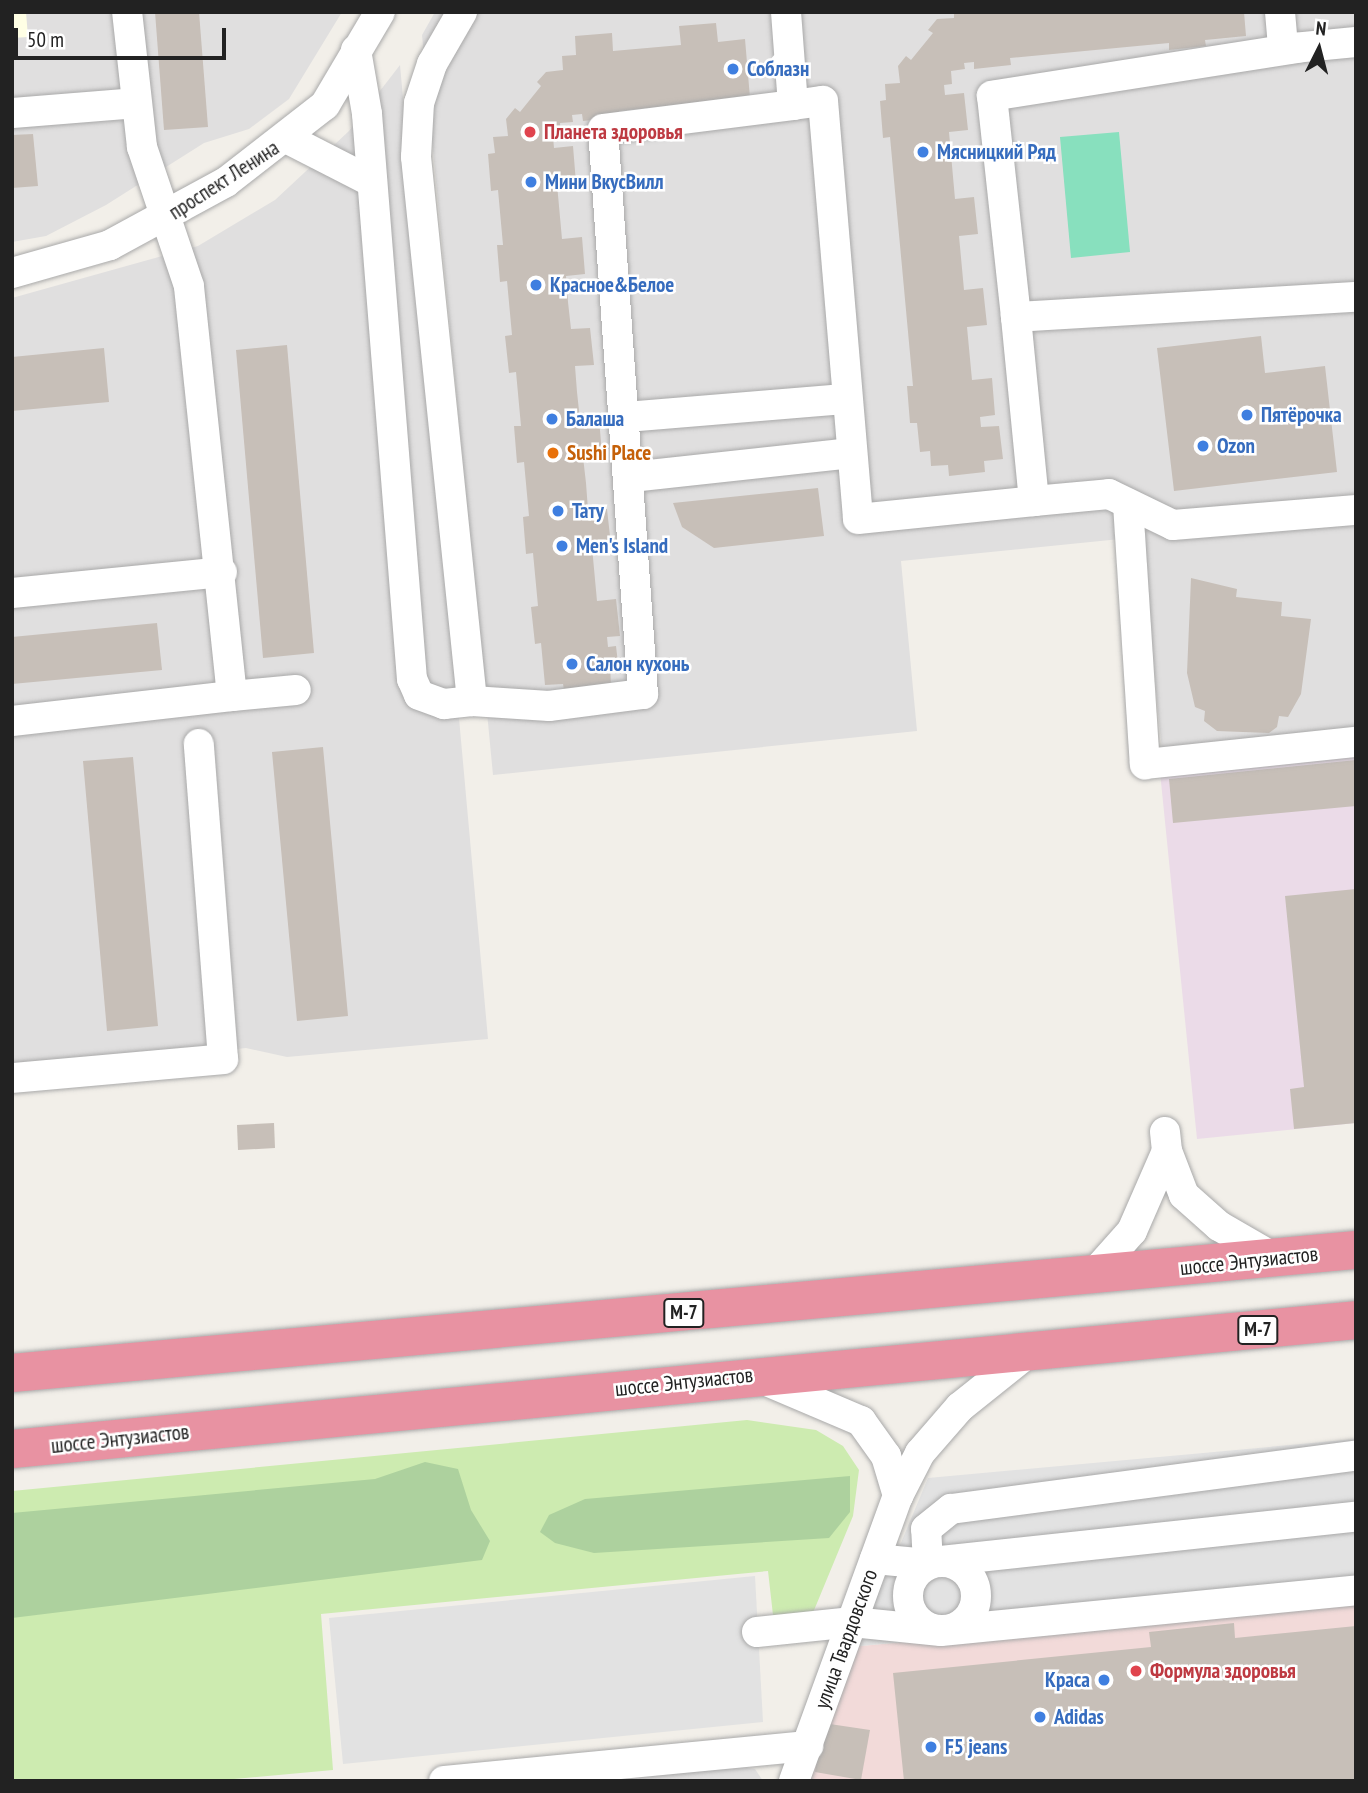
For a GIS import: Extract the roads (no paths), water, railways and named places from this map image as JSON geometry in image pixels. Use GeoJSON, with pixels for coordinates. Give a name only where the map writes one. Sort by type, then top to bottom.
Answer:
{"type":"FeatureCollection","features":[{"type":"Feature","properties":{"kind":"highway","name":"шоссе Энтузиастов"},"geometry":{"type":"LineString","coordinates":[[12,1373],[1356,1250]]}},
{"type":"Feature","properties":{"kind":"highway","name":"шоссе Энтузиастов"},"geometry":{"type":"LineString","coordinates":[[12,1449],[752,1375],[1029,1352],[1356,1320]]}},
{"type":"Feature","properties":{"kind":"street"},"geometry":{"type":"LineString","coordinates":[[127,12],[142,147],[189,286],[222,572],[232,696]]}},
{"type":"Feature","properties":{"kind":"street","name":"проспект Ленина"},"geometry":{"type":"LineString","coordinates":[[12,273],[110,245],[167,218],[288,139],[325,105],[380,12]]}},
{"type":"Feature","properties":{"kind":"street"},"geometry":{"type":"LineString","coordinates":[[462,12],[432,64],[419,103],[416,157],[472,701]]}},
{"type":"Feature","properties":{"kind":"street"},"geometry":{"type":"LineString","coordinates":[[786,12],[793,105]]}},
{"type":"Feature","properties":{"kind":"street"},"geometry":{"type":"LineString","coordinates":[[1280,12],[1283,49],[1356,42]]}},
{"type":"Feature","properties":{"kind":"street"},"geometry":{"type":"LineString","coordinates":[[1034,501],[992,96],[1297,48]]}},
{"type":"Feature","properties":{"kind":"street"},"geometry":{"type":"LineString","coordinates":[[356,50],[372,183],[412,679],[419,695],[444,704],[472,701],[548,706],[643,694],[631,477],[603,128],[823,101],[858,519],[1109,494],[1173,525],[1356,510]]}},
{"type":"Feature","properties":{"kind":"street"},"geometry":{"type":"LineString","coordinates":[[12,113],[135,103]]}},
{"type":"Feature","properties":{"kind":"street"},"geometry":{"type":"LineString","coordinates":[[288,139],[372,183]]}},
{"type":"Feature","properties":{"kind":"street"},"geometry":{"type":"LineString","coordinates":[[1016,317],[1356,297]]}},
{"type":"Feature","properties":{"kind":"street"},"geometry":{"type":"LineString","coordinates":[[626,417],[847,399]]}},
{"type":"Feature","properties":{"kind":"street"},"geometry":{"type":"LineString","coordinates":[[631,477],[852,453]]}},
{"type":"Feature","properties":{"kind":"street"},"geometry":{"type":"LineString","coordinates":[[1128,504],[1145,764],[1356,742]]}},
{"type":"Feature","properties":{"kind":"street"},"geometry":{"type":"LineString","coordinates":[[12,593],[222,572]]}},
{"type":"Feature","properties":{"kind":"street"},"geometry":{"type":"LineString","coordinates":[[12,721],[296,690]]}},
{"type":"Feature","properties":{"kind":"street"},"geometry":{"type":"LineString","coordinates":[[12,1078],[223,1059],[199,744]]}},
{"type":"Feature","properties":{"kind":"street"},"geometry":{"type":"LineString","coordinates":[[1092,1276],[1132,1231],[1166,1142],[1184,1195],[1219,1226],[1276,1259]]}},
{"type":"Feature","properties":{"kind":"street","name":"улица Твардовского"},"geometry":{"type":"LineString","coordinates":[[794,1781],[898,1496],[927,1440],[960,1407],[1029,1352]]}},
{"type":"Feature","properties":{"kind":"street"},"geometry":{"type":"LineString","coordinates":[[752,1375],[803,1393],[861,1421],[886,1456],[898,1496]]}},
{"type":"Feature","properties":{"kind":"street"},"geometry":{"type":"LineString","coordinates":[[934,1563],[926,1529],[951,1508],[1356,1456]]}},
{"type":"Feature","properties":{"kind":"street"},"geometry":{"type":"LineString","coordinates":[[875,1559],[934,1563],[966,1570],[977,1594],[968,1619],[941,1631],[919,1622],[908,1598],[909,1584],[934,1563],[1356,1517]]}},
{"type":"Feature","properties":{"kind":"street"},"geometry":{"type":"LineString","coordinates":[[757,1632],[852,1622],[941,1631],[1356,1590]]}},
{"type":"Feature","properties":{"kind":"street"},"geometry":{"type":"LineString","coordinates":[[444,1781],[808,1746]]}},
{"type":"Feature","properties":{"kind":"place","name":"Соблазн"},"geometry":{"type":"Point","coordinates":[733,69]}},
{"type":"Feature","properties":{"kind":"place","name":"Планета здоровья"},"geometry":{"type":"Point","coordinates":[530,132]}},
{"type":"Feature","properties":{"kind":"place","name":"Мясницкий Ряд"},"geometry":{"type":"Point","coordinates":[923,152]}},
{"type":"Feature","properties":{"kind":"place","name":"Мини ВкусВилл"},"geometry":{"type":"Point","coordinates":[531,182]}},
{"type":"Feature","properties":{"kind":"place","name":"Красное&Белое"},"geometry":{"type":"Point","coordinates":[536,285]}},
{"type":"Feature","properties":{"kind":"place","name":"Пятёрочка"},"geometry":{"type":"Point","coordinates":[1247,415]}},
{"type":"Feature","properties":{"kind":"place","name":"Балаша"},"geometry":{"type":"Point","coordinates":[552,419]}},
{"type":"Feature","properties":{"kind":"place","name":"Ozon"},"geometry":{"type":"Point","coordinates":[1203,446]}},
{"type":"Feature","properties":{"kind":"place","name":"Sushi Place"},"geometry":{"type":"Point","coordinates":[553,453]}},
{"type":"Feature","properties":{"kind":"place","name":"Тату"},"geometry":{"type":"Point","coordinates":[558,511]}},
{"type":"Feature","properties":{"kind":"place","name":"Men's Island"},"geometry":{"type":"Point","coordinates":[562,546]}},
{"type":"Feature","properties":{"kind":"place","name":"Салон кухонь"},"geometry":{"type":"Point","coordinates":[572,664]}},
{"type":"Feature","properties":{"kind":"place","name":"Формула здоровья"},"geometry":{"type":"Point","coordinates":[1136,1671]}},
{"type":"Feature","properties":{"kind":"place","name":"Краса"},"geometry":{"type":"Point","coordinates":[1104,1680]}},
{"type":"Feature","properties":{"kind":"place","name":"Adidas"},"geometry":{"type":"Point","coordinates":[1040,1717]}},
{"type":"Feature","properties":{"kind":"place","name":"F5 jeans"},"geometry":{"type":"Point","coordinates":[931,1747]}}]}
